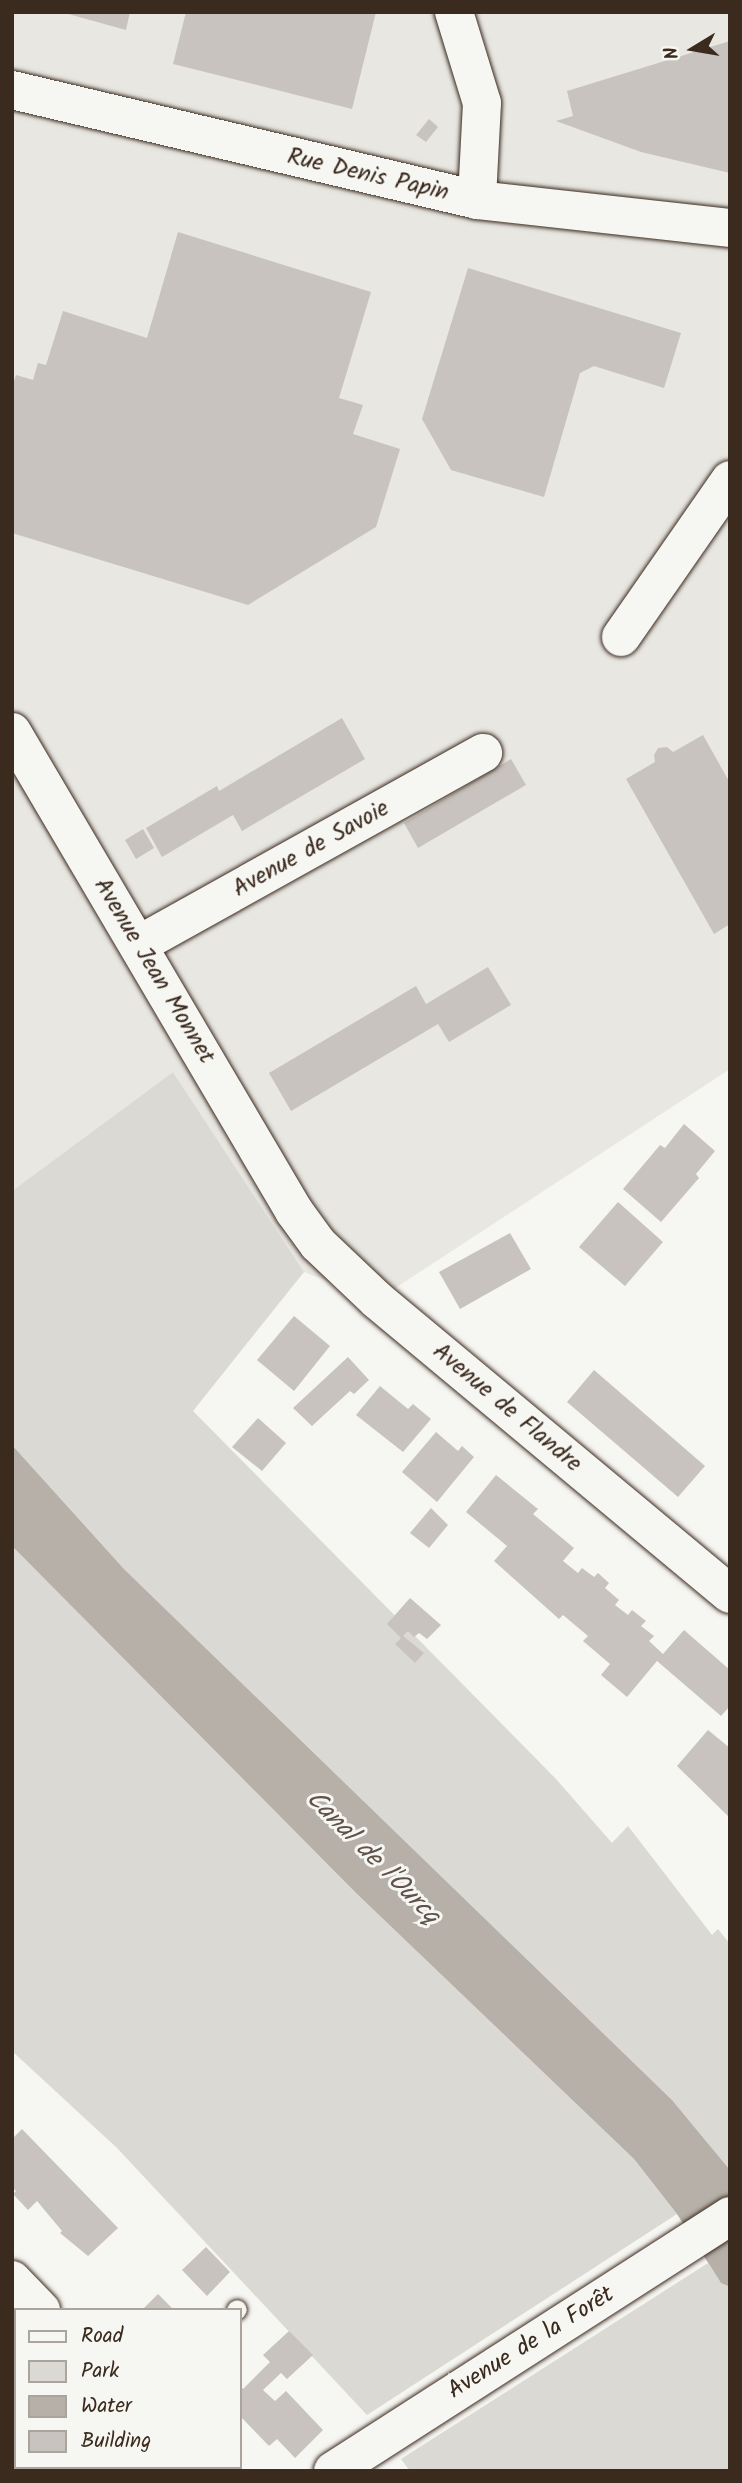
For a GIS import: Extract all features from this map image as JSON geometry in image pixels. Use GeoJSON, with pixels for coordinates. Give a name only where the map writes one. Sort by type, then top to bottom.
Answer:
{"type":"FeatureCollection","features":[{"type":"Feature","properties":{"kind":"street"},"geometry":{"type":"LineString","coordinates":[[454,12],[482,103],[477,200]]}},
{"type":"Feature","properties":{"kind":"street","name":"Rue Denis Papin"},"geometry":{"type":"LineString","coordinates":[[12,90],[477,200],[730,228]]}},
{"type":"Feature","properties":{"kind":"street"},"geometry":{"type":"LineString","coordinates":[[621,637],[730,480]]}},
{"type":"Feature","properties":{"kind":"street","name":"Avenue Jean Monnet"},"geometry":{"type":"LineString","coordinates":[[12,732],[295,1211]]}},
{"type":"Feature","properties":{"kind":"street","name":"Avenue de Savoie"},"geometry":{"type":"LineString","coordinates":[[138,945],[483,753]]}},
{"type":"Feature","properties":{"kind":"street","name":"Avenue de Flandre"},"geometry":{"type":"LineString","coordinates":[[295,1211],[318,1244],[377,1300],[730,1594]]}},
{"type":"Feature","properties":{"kind":"street","name":"Avenue de la Forêt"},"geometry":{"type":"LineString","coordinates":[[332,2471],[730,2216]]}},
{"type":"Feature","properties":{"kind":"street"},"geometry":{"type":"LineString","coordinates":[[12,2280],[39,2308]]}},
{"type":"Feature","properties":{"kind":"shaded area"},"geometry":{"type":"Polygon","coordinates":[[[12,12],[730,12],[730,1069],[377,1300],[304,1272],[173,1072],[12,1191],[12,12]]]}},
{"type":"Feature","properties":{"kind":"green space"},"geometry":{"type":"Polygon","coordinates":[[[173,1072],[304,1272],[193,1411],[556,1779],[612,1843],[628,1826],[712,1935],[718,1929],[730,1944],[730,2170],[672,2100],[124,1569],[12,1445],[12,1191],[173,1072]]]}},
{"type":"Feature","properties":{"kind":"green space"},"geometry":{"type":"Polygon","coordinates":[[[12,1546],[356,1893],[634,2159],[677,2214],[367,2415],[117,2148],[12,2051],[12,1546]]]}},
{"type":"Feature","properties":{"kind":"green space"},"geometry":{"type":"Polygon","coordinates":[[[708,2263],[721,2283],[730,2287],[730,2471],[410,2471],[401,2459],[708,2263]]]}},
{"type":"Feature","properties":{"kind":"water","name":"Canal de l'Ourcq"},"geometry":{"type":"Polygon","coordinates":[[[12,1445],[124,1569],[672,2100],[730,2170],[730,2287],[721,2283],[677,2214],[634,2159],[356,1893],[12,1546],[12,1445]]]}},
{"type":"Feature","properties":{"kind":"building"},"geometry":{"type":"Polygon","coordinates":[[[61,12],[130,12],[126,30],[61,12]]]}},
{"type":"Feature","properties":{"kind":"building"},"geometry":{"type":"Polygon","coordinates":[[[186,12],[376,12],[352,109],[173,64],[186,12]]]}},
{"type":"Feature","properties":{"kind":"building"},"geometry":{"type":"Polygon","coordinates":[[[730,41],[730,173],[641,152],[556,121],[573,116],[567,91],[730,41]]]}},
{"type":"Feature","properties":{"kind":"building"},"geometry":{"type":"Polygon","coordinates":[[[429,119],[438,127],[426,142],[416,135],[429,119]]]}},
{"type":"Feature","properties":{"kind":"building"},"geometry":{"type":"Polygon","coordinates":[[[178,232],[371,292],[339,398],[363,405],[353,434],[400,449],[376,527],[248,605],[12,533],[12,388],[16,375],[33,380],[38,363],[46,365],[63,311],[147,338],[178,232]]]}},
{"type":"Feature","properties":{"kind":"building"},"geometry":{"type":"Polygon","coordinates":[[[468,268],[681,333],[664,388],[594,366],[580,373],[544,497],[451,470],[422,419],[468,268]]]}},
{"type":"Feature","properties":{"kind":"building"},"geometry":{"type":"Polygon","coordinates":[[[342,718],[365,759],[242,831],[233,815],[162,857],[146,828],[217,786],[219,791],[342,718]]]}},
{"type":"Feature","properties":{"kind":"building"},"geometry":{"type":"Polygon","coordinates":[[[703,735],[730,783],[730,924],[714,934],[626,779],[655,762],[654,755],[658,748],[667,747],[673,752],[703,735]]]}},
{"type":"Feature","properties":{"kind":"building"},"geometry":{"type":"Polygon","coordinates":[[[511,759],[526,785],[418,848],[404,823],[511,759]]]}},
{"type":"Feature","properties":{"kind":"building"},"geometry":{"type":"Polygon","coordinates":[[[143,829],[154,848],[136,859],[125,840],[143,829]]]}},
{"type":"Feature","properties":{"kind":"building"},"geometry":{"type":"Polygon","coordinates":[[[488,967],[511,1005],[449,1042],[438,1024],[291,1111],[269,1073],[416,986],[426,1004],[488,967]]]}},
{"type":"Feature","properties":{"kind":"building"},"geometry":{"type":"Polygon","coordinates":[[[684,1124],[715,1151],[696,1174],[699,1178],[661,1222],[623,1189],[660,1145],[665,1148],[684,1124]]]}},
{"type":"Feature","properties":{"kind":"building"},"geometry":{"type":"Polygon","coordinates":[[[618,1202],[663,1242],[625,1286],[579,1247],[618,1202]]]}},
{"type":"Feature","properties":{"kind":"building"},"geometry":{"type":"Polygon","coordinates":[[[510,1233],[531,1269],[460,1309],[439,1272],[510,1233]]]}},
{"type":"Feature","properties":{"kind":"building"},"geometry":{"type":"Polygon","coordinates":[[[294,1316],[330,1346],[294,1391],[257,1360],[294,1316]]]}},
{"type":"Feature","properties":{"kind":"building"},"geometry":{"type":"Polygon","coordinates":[[[348,1357],[369,1380],[354,1394],[350,1391],[312,1426],[293,1408],[348,1357]]]}},
{"type":"Feature","properties":{"kind":"building"},"geometry":{"type":"Polygon","coordinates":[[[594,1370],[705,1466],[678,1497],[567,1402],[594,1370]]]}},
{"type":"Feature","properties":{"kind":"building"},"geometry":{"type":"Polygon","coordinates":[[[380,1386],[408,1409],[413,1404],[431,1419],[403,1452],[356,1415],[380,1386]]]}},
{"type":"Feature","properties":{"kind":"building"},"geometry":{"type":"Polygon","coordinates":[[[258,1418],[286,1443],[262,1471],[232,1447],[258,1418]]]}},
{"type":"Feature","properties":{"kind":"building"},"geometry":{"type":"Polygon","coordinates":[[[436,1432],[458,1451],[462,1446],[474,1457],[437,1502],[402,1472],[436,1432]]]}},
{"type":"Feature","properties":{"kind":"building"},"geometry":{"type":"Polygon","coordinates":[[[496,1475],[538,1509],[533,1514],[574,1548],[563,1561],[578,1573],[582,1568],[594,1577],[598,1573],[609,1583],[605,1588],[619,1600],[615,1605],[628,1615],[632,1610],[646,1621],[641,1626],[654,1636],[649,1641],[663,1654],[684,1630],[730,1670],[730,1706],[721,1716],[657,1661],[627,1697],[601,1675],[610,1664],[583,1641],[588,1636],[563,1615],[559,1619],[494,1561],[507,1546],[466,1512],[496,1475]]]}},
{"type":"Feature","properties":{"kind":"building"},"geometry":{"type":"Polygon","coordinates":[[[431,1508],[448,1525],[429,1548],[410,1533],[431,1508]]]}},
{"type":"Feature","properties":{"kind":"building"},"geometry":{"type":"Polygon","coordinates":[[[410,1598],[441,1625],[427,1639],[419,1633],[414,1637],[408,1631],[403,1636],[424,1653],[415,1663],[395,1644],[401,1638],[387,1624],[410,1598]]]}},
{"type":"Feature","properties":{"kind":"building"},"geometry":{"type":"Polygon","coordinates":[[[708,1730],[730,1748],[730,1818],[677,1766],[708,1730]]]}},
{"type":"Feature","properties":{"kind":"building"},"geometry":{"type":"Polygon","coordinates":[[[22,2129],[118,2228],[88,2256],[60,2233],[62,2231],[37,2201],[28,2210],[13,2194],[16,2191],[12,2187],[12,2139],[22,2129]]]}},
{"type":"Feature","properties":{"kind":"building"},"geometry":{"type":"Polygon","coordinates":[[[206,2247],[230,2272],[207,2296],[182,2270],[206,2247]]]}},
{"type":"Feature","properties":{"kind":"building"},"geometry":{"type":"Polygon","coordinates":[[[158,2294],[172,2308],[144,2308],[158,2294]]]}},
{"type":"Feature","properties":{"kind":"building"},"geometry":{"type":"Polygon","coordinates":[[[289,2331],[313,2355],[287,2379],[281,2373],[263,2390],[275,2401],[286,2391],[323,2430],[295,2458],[277,2439],[269,2446],[242,2418],[242,2388],[270,2362],[263,2355],[289,2331]]]}},
{"type":"Feature","properties":{"kind":"building"},"geometry":{"type":"Polygon","coordinates":[[[140,2469],[141,2471],[90,2471],[140,2469]]]}}]}
